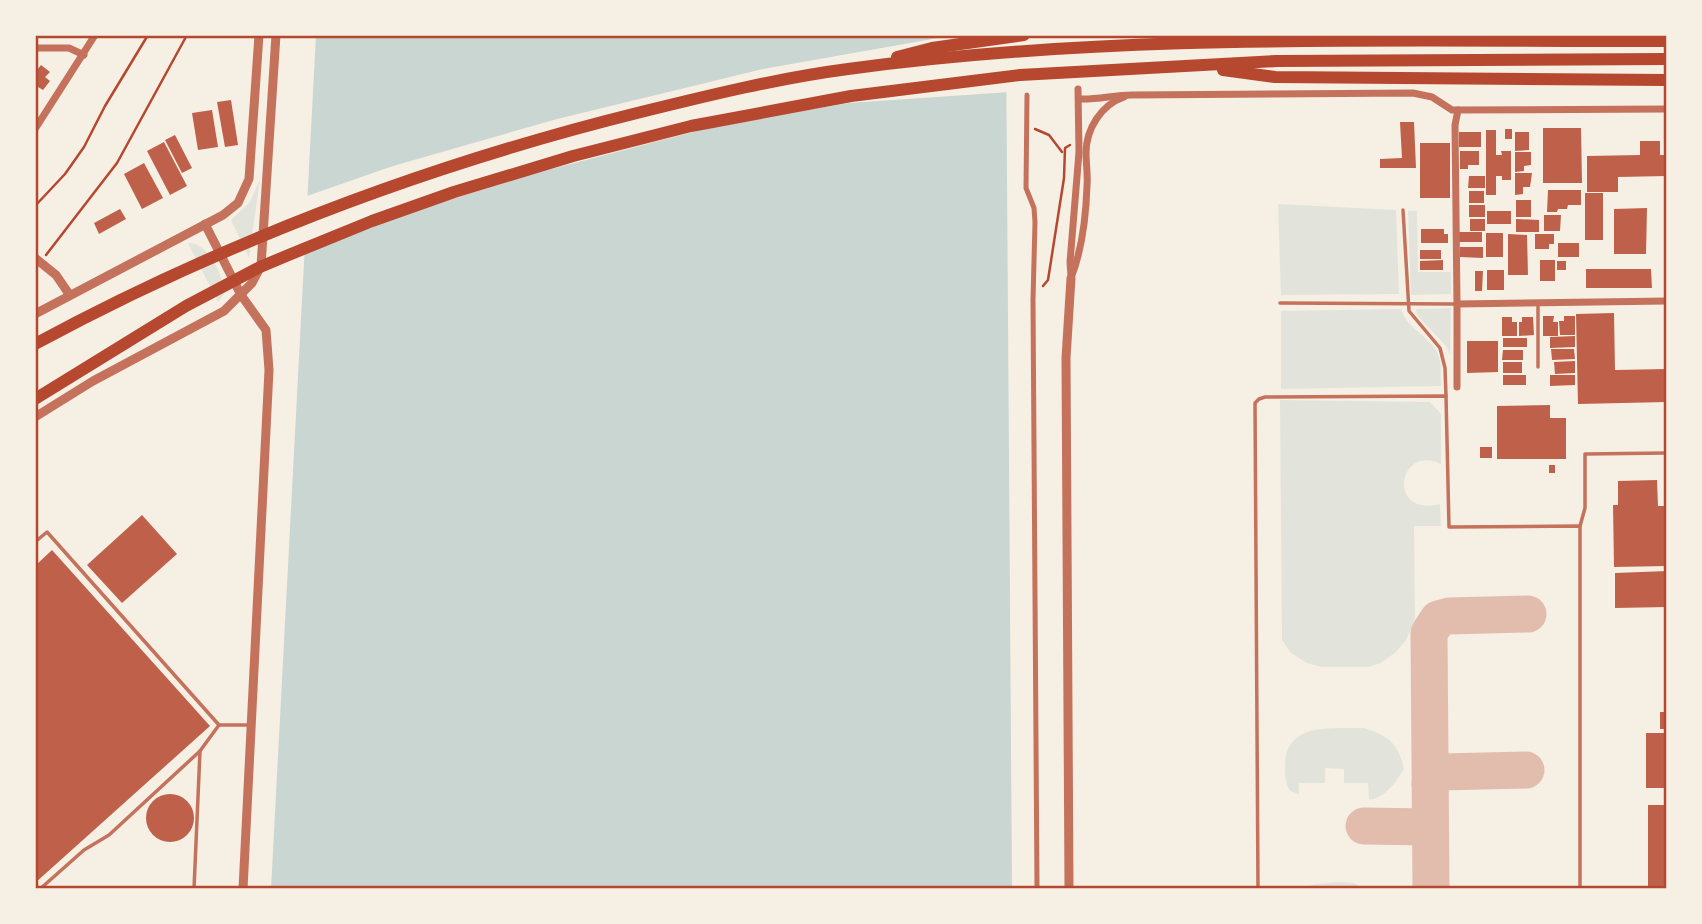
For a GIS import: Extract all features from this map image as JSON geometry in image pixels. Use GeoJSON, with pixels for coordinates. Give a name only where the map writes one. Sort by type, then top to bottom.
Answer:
{"type":"FeatureCollection","features":[{"type":"Feature","properties":{"kind":"highway"},"geometry":{"type":"LineString","coordinates":[[35,344],[208,258],[418,177],[576,128],[692,100],[845,69],[932,48],[1024,35]]}},
{"type":"Feature","properties":{"kind":"highway"},"geometry":{"type":"LineString","coordinates":[[845,69],[1019,51],[1200,42],[1667,41]]}},
{"type":"Feature","properties":{"kind":"highway"},"geometry":{"type":"LineString","coordinates":[[35,399],[220,287],[291,254],[372,221],[466,188],[573,156],[691,126],[851,96],[1020,75],[1278,61],[1667,60]]}},
{"type":"Feature","properties":{"kind":"highway"},"geometry":{"type":"LineString","coordinates":[[1198,66],[1275,77],[1667,80]]}},
{"type":"Feature","properties":{"kind":"street"},"geometry":{"type":"LineString","coordinates":[[35,129],[95,35]]}},
{"type":"Feature","properties":{"kind":"street"},"geometry":{"type":"LineString","coordinates":[[35,314],[223,215],[238,203],[249,179],[259,35]]}},
{"type":"Feature","properties":{"kind":"street"},"geometry":{"type":"LineString","coordinates":[[35,417],[93,381],[224,311],[258,275],[261,266],[276,35]]}},
{"type":"Feature","properties":{"kind":"street"},"geometry":{"type":"LineString","coordinates":[[35,48],[69,48],[84,55]]}},
{"type":"Feature","properties":{"kind":"street"},"geometry":{"type":"LineString","coordinates":[[1069,889],[1066,358],[1079,152],[1078,89]]}},
{"type":"Feature","properties":{"kind":"street"},"geometry":{"type":"LineString","coordinates":[[1079,99],[1131,95],[1413,93],[1432,97],[1443,106],[1458,110],[1667,109]]}},
{"type":"Feature","properties":{"kind":"street"},"geometry":{"type":"LineString","coordinates":[[1027,95],[1026,188],[1034,208],[1037,889]]}},
{"type":"Feature","properties":{"kind":"street"},"geometry":{"type":"LineString","coordinates":[[1072,278],[1077,264],[1086,199],[1088,137],[1094,123],[1106,108],[1131,95]]}},
{"type":"Feature","properties":{"kind":"street"},"geometry":{"type":"LineString","coordinates":[[1457,387],[1455,125],[1458,110]]}},
{"type":"Feature","properties":{"kind":"street"},"geometry":{"type":"LineString","coordinates":[[205,224],[241,295],[266,330],[269,370],[243,889]]}},
{"type":"Feature","properties":{"kind":"street"},"geometry":{"type":"LineString","coordinates":[[38,260],[56,275],[69,294]]}},
{"type":"Feature","properties":{"kind":"street"},"geometry":{"type":"LineString","coordinates":[[1457,304],[1667,302]]}},
{"type":"Feature","properties":{"kind":"lane"},"geometry":{"type":"LineString","coordinates":[[1403,210],[1408,304],[1412,316],[1440,348],[1445,368],[1449,527],[1580,526]]}},
{"type":"Feature","properties":{"kind":"lane"},"geometry":{"type":"LineString","coordinates":[[1280,303],[1457,304]]}},
{"type":"Feature","properties":{"kind":"lane"},"geometry":{"type":"LineString","coordinates":[[1538,303],[1538,367]]}},
{"type":"Feature","properties":{"kind":"lane"},"geometry":{"type":"LineString","coordinates":[[1258,889],[1255,403],[1259,398],[1265,397],[1446,396]]}},
{"type":"Feature","properties":{"kind":"lane"},"geometry":{"type":"LineString","coordinates":[[1580,889],[1580,526],[1584,508],[1586,454],[1667,453]]}},
{"type":"Feature","properties":{"kind":"lane"},"geometry":{"type":"LineString","coordinates":[[35,542],[47,532],[219,725],[251,725]]}},
{"type":"Feature","properties":{"kind":"lane"},"geometry":{"type":"LineString","coordinates":[[40,889],[84,850],[109,835],[200,751],[219,725]]}},
{"type":"Feature","properties":{"kind":"lane"},"geometry":{"type":"LineString","coordinates":[[194,889],[200,751]]}},
{"type":"Feature","properties":{"kind":"path"},"geometry":{"type":"LineString","coordinates":[[35,206],[65,174],[84,147],[105,106],[148,35]]}},
{"type":"Feature","properties":{"kind":"path"},"geometry":{"type":"LineString","coordinates":[[38,260],[117,163],[187,35]]}},
{"type":"Feature","properties":{"kind":"path"},"geometry":{"type":"LineString","coordinates":[[1033,300],[1048,279],[1064,178],[1063,152],[1049,135],[1036,129]]}},
{"type":"Feature","properties":{"kind":"shaded area"},"geometry":{"type":"Polygon","coordinates":[[[316,35],[1006,35],[1012,889],[271,889],[316,35]]]}},
{"type":"Feature","properties":{"kind":"shaded area"},"geometry":{"type":"Polygon","coordinates":[[[260,179],[249,258],[231,220],[250,202],[260,179]]]}},
{"type":"Feature","properties":{"kind":"shaded area"},"geometry":{"type":"Polygon","coordinates":[[[1278,204],[1396,210],[1399,294],[1281,295],[1278,204]]]}},
{"type":"Feature","properties":{"kind":"shaded area"},"geometry":{"type":"Polygon","coordinates":[[[1408,211],[1417,211],[1418,272],[1451,272],[1451,294],[1411,295],[1408,211]]]}},
{"type":"Feature","properties":{"kind":"shaded area"},"geometry":{"type":"Polygon","coordinates":[[[188,243],[202,248],[214,261],[224,294],[218,302],[188,243]]]}},
{"type":"Feature","properties":{"kind":"shaded area"},"geometry":{"type":"Polygon","coordinates":[[[1451,308],[1450,354],[1446,346],[1417,315],[1416,309],[1451,308]]]}},
{"type":"Feature","properties":{"kind":"shaded area"},"geometry":{"type":"Polygon","coordinates":[[[1401,309],[1409,323],[1436,350],[1441,386],[1281,389],[1281,311],[1401,309]]]}},
{"type":"Feature","properties":{"kind":"shaded area"},"geometry":{"type":"Polygon","coordinates":[[[1280,400],[1430,402],[1441,414],[1441,464],[1427,460],[1415,463],[1404,481],[1405,492],[1411,500],[1423,505],[1440,504],[1441,526],[1414,526],[1415,619],[1406,640],[1381,663],[1368,667],[1322,667],[1307,663],[1291,653],[1282,640],[1280,400]]]}},
{"type":"Feature","properties":{"kind":"shaded area"},"geometry":{"type":"Polygon","coordinates":[[[1364,728],[1391,742],[1402,760],[1404,769],[1385,793],[1369,800],[1368,783],[1344,783],[1344,769],[1325,768],[1325,783],[1299,783],[1299,794],[1290,791],[1285,765],[1287,751],[1293,741],[1313,730],[1364,728]]]}},
{"type":"Feature","properties":{"kind":"shaded area"},"geometry":{"type":"Polygon","coordinates":[[[1353,883],[1365,889],[1298,889],[1316,884],[1353,883]]]}},
{"type":"Feature","properties":{"kind":"pier"},"geometry":{"type":"Polygon","coordinates":[[[955,35],[1009,35],[1010,92],[849,103],[720,125],[517,178],[375,224],[301,254],[304,197],[393,166],[557,119],[763,69],[955,35]]]}},
{"type":"Feature","properties":{"kind":"building"},"geometry":{"type":"Polygon","coordinates":[[[41,65],[50,72],[45,77],[50,81],[43,90],[38,87],[35,91],[35,69],[41,65]]]}},
{"type":"Feature","properties":{"kind":"building"},"geometry":{"type":"Polygon","coordinates":[[[231,100],[238,145],[225,147],[217,102],[231,100]]]}},
{"type":"Feature","properties":{"kind":"building"},"geometry":{"type":"Polygon","coordinates":[[[212,110],[218,147],[198,150],[192,113],[212,110]]]}},
{"type":"Feature","properties":{"kind":"building"},"geometry":{"type":"Polygon","coordinates":[[[1400,122],[1414,122],[1416,168],[1380,168],[1380,159],[1402,158],[1400,122]]]}},
{"type":"Feature","properties":{"kind":"building"},"geometry":{"type":"Polygon","coordinates":[[[1543,128],[1581,128],[1582,183],[1543,183],[1543,128]]]}},
{"type":"Feature","properties":{"kind":"building"},"geometry":{"type":"Polygon","coordinates":[[[1505,129],[1512,129],[1512,139],[1505,139],[1505,129]]]}},
{"type":"Feature","properties":{"kind":"building"},"geometry":{"type":"Polygon","coordinates":[[[1486,130],[1496,130],[1496,155],[1502,155],[1501,151],[1511,151],[1511,180],[1502,180],[1502,176],[1496,176],[1496,195],[1486,195],[1486,130]]]}},
{"type":"Feature","properties":{"kind":"building"},"geometry":{"type":"Polygon","coordinates":[[[1459,132],[1481,132],[1481,147],[1459,147],[1459,132]]]}},
{"type":"Feature","properties":{"kind":"building"},"geometry":{"type":"Polygon","coordinates":[[[1515,132],[1529,132],[1529,150],[1515,151],[1515,132]]]}},
{"type":"Feature","properties":{"kind":"building"},"geometry":{"type":"Polygon","coordinates":[[[175,135],[192,168],[182,173],[165,140],[175,135]]]}},
{"type":"Feature","properties":{"kind":"building"},"geometry":{"type":"Polygon","coordinates":[[[1640,141],[1660,141],[1660,155],[1667,155],[1667,176],[1618,177],[1618,192],[1587,192],[1587,156],[1640,155],[1640,141]]]}},
{"type":"Feature","properties":{"kind":"building"},"geometry":{"type":"Polygon","coordinates":[[[164,142],[187,186],[170,195],[147,151],[164,142]]]}},
{"type":"Feature","properties":{"kind":"building"},"geometry":{"type":"Polygon","coordinates":[[[1420,143],[1450,143],[1450,198],[1420,198],[1420,143]]]}},
{"type":"Feature","properties":{"kind":"building"},"geometry":{"type":"Polygon","coordinates":[[[1460,151],[1479,151],[1479,165],[1468,165],[1468,169],[1460,169],[1460,151]]]}},
{"type":"Feature","properties":{"kind":"building"},"geometry":{"type":"Polygon","coordinates":[[[1515,152],[1531,152],[1531,165],[1524,166],[1524,171],[1515,172],[1515,152]]]}},
{"type":"Feature","properties":{"kind":"building"},"geometry":{"type":"Polygon","coordinates":[[[144,163],[163,198],[142,209],[124,174],[144,163]]]}},
{"type":"Feature","properties":{"kind":"building"},"geometry":{"type":"Polygon","coordinates":[[[1515,173],[1532,173],[1530,187],[1523,187],[1523,194],[1515,195],[1515,173]]]}},
{"type":"Feature","properties":{"kind":"building"},"geometry":{"type":"Polygon","coordinates":[[[1469,176],[1485,176],[1485,188],[1468,188],[1469,176]]]}},
{"type":"Feature","properties":{"kind":"building"},"geometry":{"type":"Polygon","coordinates":[[[1548,190],[1581,190],[1581,205],[1568,205],[1567,209],[1547,212],[1548,190]]]}},
{"type":"Feature","properties":{"kind":"building"},"geometry":{"type":"Polygon","coordinates":[[[1469,191],[1484,191],[1484,203],[1469,203],[1469,191]]]}},
{"type":"Feature","properties":{"kind":"building"},"geometry":{"type":"Polygon","coordinates":[[[1585,193],[1603,193],[1603,240],[1585,240],[1585,193]]]}},
{"type":"Feature","properties":{"kind":"building"},"geometry":{"type":"Polygon","coordinates":[[[1516,200],[1531,200],[1531,217],[1516,217],[1516,200]]]}},
{"type":"Feature","properties":{"kind":"building"},"geometry":{"type":"Polygon","coordinates":[[[1469,205],[1485,205],[1485,217],[1469,217],[1469,205]]]}},
{"type":"Feature","properties":{"kind":"building"},"geometry":{"type":"Polygon","coordinates":[[[1647,208],[1646,254],[1614,254],[1614,209],[1647,208]]]}},
{"type":"Feature","properties":{"kind":"building"},"geometry":{"type":"Polygon","coordinates":[[[120,209],[126,219],[99,234],[94,223],[120,209]]]}},
{"type":"Feature","properties":{"kind":"building"},"geometry":{"type":"Polygon","coordinates":[[[1487,211],[1511,211],[1511,224],[1487,224],[1487,211]]]}},
{"type":"Feature","properties":{"kind":"building"},"geometry":{"type":"Polygon","coordinates":[[[1544,215],[1561,215],[1560,231],[1544,231],[1544,215]]]}},
{"type":"Feature","properties":{"kind":"building"},"geometry":{"type":"Polygon","coordinates":[[[1470,219],[1485,219],[1485,231],[1470,231],[1470,219]]]}},
{"type":"Feature","properties":{"kind":"building"},"geometry":{"type":"Polygon","coordinates":[[[1516,219],[1539,220],[1539,232],[1516,232],[1516,219]]]}},
{"type":"Feature","properties":{"kind":"building"},"geometry":{"type":"Polygon","coordinates":[[[1421,229],[1444,229],[1444,234],[1448,234],[1448,243],[1421,243],[1421,229]]]}},
{"type":"Feature","properties":{"kind":"building"},"geometry":{"type":"Polygon","coordinates":[[[1458,232],[1482,232],[1482,242],[1458,242],[1458,232]]]}},
{"type":"Feature","properties":{"kind":"building"},"geometry":{"type":"Polygon","coordinates":[[[1486,233],[1503,233],[1503,257],[1486,257],[1486,233]]]}},
{"type":"Feature","properties":{"kind":"building"},"geometry":{"type":"Polygon","coordinates":[[[1508,234],[1527,235],[1528,275],[1508,275],[1508,234]]]}},
{"type":"Feature","properties":{"kind":"building"},"geometry":{"type":"Polygon","coordinates":[[[1535,234],[1554,234],[1554,244],[1549,244],[1549,249],[1535,249],[1535,234]]]}},
{"type":"Feature","properties":{"kind":"building"},"geometry":{"type":"Polygon","coordinates":[[[1558,243],[1579,243],[1579,257],[1558,257],[1558,243]]]}},
{"type":"Feature","properties":{"kind":"building"},"geometry":{"type":"Polygon","coordinates":[[[1460,247],[1483,247],[1483,258],[1460,257],[1460,247]]]}},
{"type":"Feature","properties":{"kind":"building"},"geometry":{"type":"Polygon","coordinates":[[[1420,250],[1441,250],[1441,259],[1420,259],[1420,250]]]}},
{"type":"Feature","properties":{"kind":"building"},"geometry":{"type":"Polygon","coordinates":[[[1443,260],[1443,270],[1420,270],[1420,261],[1443,260]]]}},
{"type":"Feature","properties":{"kind":"building"},"geometry":{"type":"Polygon","coordinates":[[[1540,260],[1555,260],[1555,281],[1540,281],[1540,260]]]}},
{"type":"Feature","properties":{"kind":"building"},"geometry":{"type":"Polygon","coordinates":[[[1557,261],[1566,261],[1566,270],[1557,270],[1557,261]]]}},
{"type":"Feature","properties":{"kind":"building"},"geometry":{"type":"Polygon","coordinates":[[[1586,269],[1651,269],[1652,288],[1586,288],[1586,269]]]}},
{"type":"Feature","properties":{"kind":"building"},"geometry":{"type":"Polygon","coordinates":[[[1487,270],[1504,270],[1504,290],[1487,290],[1487,270]]]}},
{"type":"Feature","properties":{"kind":"building"},"geometry":{"type":"Polygon","coordinates":[[[1475,271],[1483,271],[1482,291],[1475,291],[1475,271]]]}},
{"type":"Feature","properties":{"kind":"building"},"geometry":{"type":"Polygon","coordinates":[[[1614,313],[1615,370],[1667,369],[1667,402],[1578,404],[1576,314],[1614,313]]]}},
{"type":"Feature","properties":{"kind":"building"},"geometry":{"type":"Polygon","coordinates":[[[1543,316],[1554,316],[1553,322],[1558,322],[1558,336],[1543,336],[1543,316]]]}},
{"type":"Feature","properties":{"kind":"building"},"geometry":{"type":"Polygon","coordinates":[[[1564,316],[1575,316],[1575,335],[1560,335],[1559,321],[1564,321],[1564,316]]]}},
{"type":"Feature","properties":{"kind":"building"},"geometry":{"type":"Polygon","coordinates":[[[1502,317],[1512,317],[1512,322],[1517,322],[1517,336],[1502,336],[1502,317]]]}},
{"type":"Feature","properties":{"kind":"building"},"geometry":{"type":"Polygon","coordinates":[[[1522,317],[1533,317],[1534,335],[1519,336],[1519,322],[1522,322],[1522,317]]]}},
{"type":"Feature","properties":{"kind":"building"},"geometry":{"type":"Polygon","coordinates":[[[1575,336],[1575,347],[1550,348],[1550,337],[1575,336]]]}},
{"type":"Feature","properties":{"kind":"building"},"geometry":{"type":"Polygon","coordinates":[[[1503,338],[1527,338],[1527,347],[1503,347],[1503,338]]]}},
{"type":"Feature","properties":{"kind":"building"},"geometry":{"type":"Polygon","coordinates":[[[1467,341],[1498,341],[1498,372],[1467,373],[1467,341]]]}},
{"type":"Feature","properties":{"kind":"building"},"geometry":{"type":"Polygon","coordinates":[[[1551,349],[1574,349],[1575,359],[1552,360],[1551,349]]]}},
{"type":"Feature","properties":{"kind":"building"},"geometry":{"type":"Polygon","coordinates":[[[1503,350],[1523,350],[1523,360],[1502,360],[1503,350]]]}},
{"type":"Feature","properties":{"kind":"building"},"geometry":{"type":"Polygon","coordinates":[[[1575,361],[1575,373],[1555,374],[1554,362],[1575,361]]]}},
{"type":"Feature","properties":{"kind":"building"},"geometry":{"type":"Polygon","coordinates":[[[1503,362],[1522,362],[1522,373],[1503,373],[1503,362]]]}},
{"type":"Feature","properties":{"kind":"building"},"geometry":{"type":"Polygon","coordinates":[[[1503,375],[1526,375],[1526,385],[1503,385],[1503,375]]]}},
{"type":"Feature","properties":{"kind":"building"},"geometry":{"type":"Polygon","coordinates":[[[1550,375],[1575,375],[1575,385],[1550,386],[1550,375]]]}},
{"type":"Feature","properties":{"kind":"building"},"geometry":{"type":"Polygon","coordinates":[[[1550,405],[1550,418],[1566,418],[1566,459],[1497,459],[1497,406],[1550,405]]]}},
{"type":"Feature","properties":{"kind":"building"},"geometry":{"type":"Polygon","coordinates":[[[1480,447],[1492,447],[1492,458],[1480,458],[1480,447]]]}},
{"type":"Feature","properties":{"kind":"building"},"geometry":{"type":"Polygon","coordinates":[[[1549,465],[1555,465],[1555,473],[1549,473],[1549,465]]]}},
{"type":"Feature","properties":{"kind":"building"},"geometry":{"type":"Polygon","coordinates":[[[1657,480],[1658,506],[1667,506],[1667,566],[1614,567],[1613,505],[1618,505],[1618,481],[1657,480]]]}},
{"type":"Feature","properties":{"kind":"building"},"geometry":{"type":"Polygon","coordinates":[[[142,515],[177,554],[122,603],[87,565],[142,515]]]}},
{"type":"Feature","properties":{"kind":"building"},"geometry":{"type":"Polygon","coordinates":[[[52,550],[210,726],[35,883],[35,566],[52,550]]]}},
{"type":"Feature","properties":{"kind":"building"},"geometry":{"type":"Polygon","coordinates":[[[1667,571],[1667,607],[1615,608],[1615,573],[1667,571]]]}},
{"type":"Feature","properties":{"kind":"building"},"geometry":{"type":"Polygon","coordinates":[[[1660,712],[1667,712],[1667,729],[1660,729],[1660,712]]]}},
{"type":"Feature","properties":{"kind":"building"},"geometry":{"type":"Polygon","coordinates":[[[1646,733],[1667,733],[1667,788],[1646,788],[1646,733]]]}},
{"type":"Feature","properties":{"kind":"building"},"geometry":{"type":"Polygon","coordinates":[[[170,794],[187,801],[194,818],[187,835],[170,842],[153,835],[146,818],[153,801],[170,794]]]}},
{"type":"Feature","properties":{"kind":"building"},"geometry":{"type":"Polygon","coordinates":[[[1648,805],[1667,805],[1667,889],[1648,889],[1648,805]]]}},
{"type":"Feature","properties":{"kind":"taxiway"},"geometry":{"type":"LineString","coordinates":[[1431,889],[1429,633],[1438,619],[1449,616],[1528,614]]}},
{"type":"Feature","properties":{"kind":"taxiway"},"geometry":{"type":"LineString","coordinates":[[1430,784],[1432,778],[1441,772],[1526,770]]}},
{"type":"Feature","properties":{"kind":"taxiway"},"geometry":{"type":"LineString","coordinates":[[1364,826],[1430,827]]}}]}
